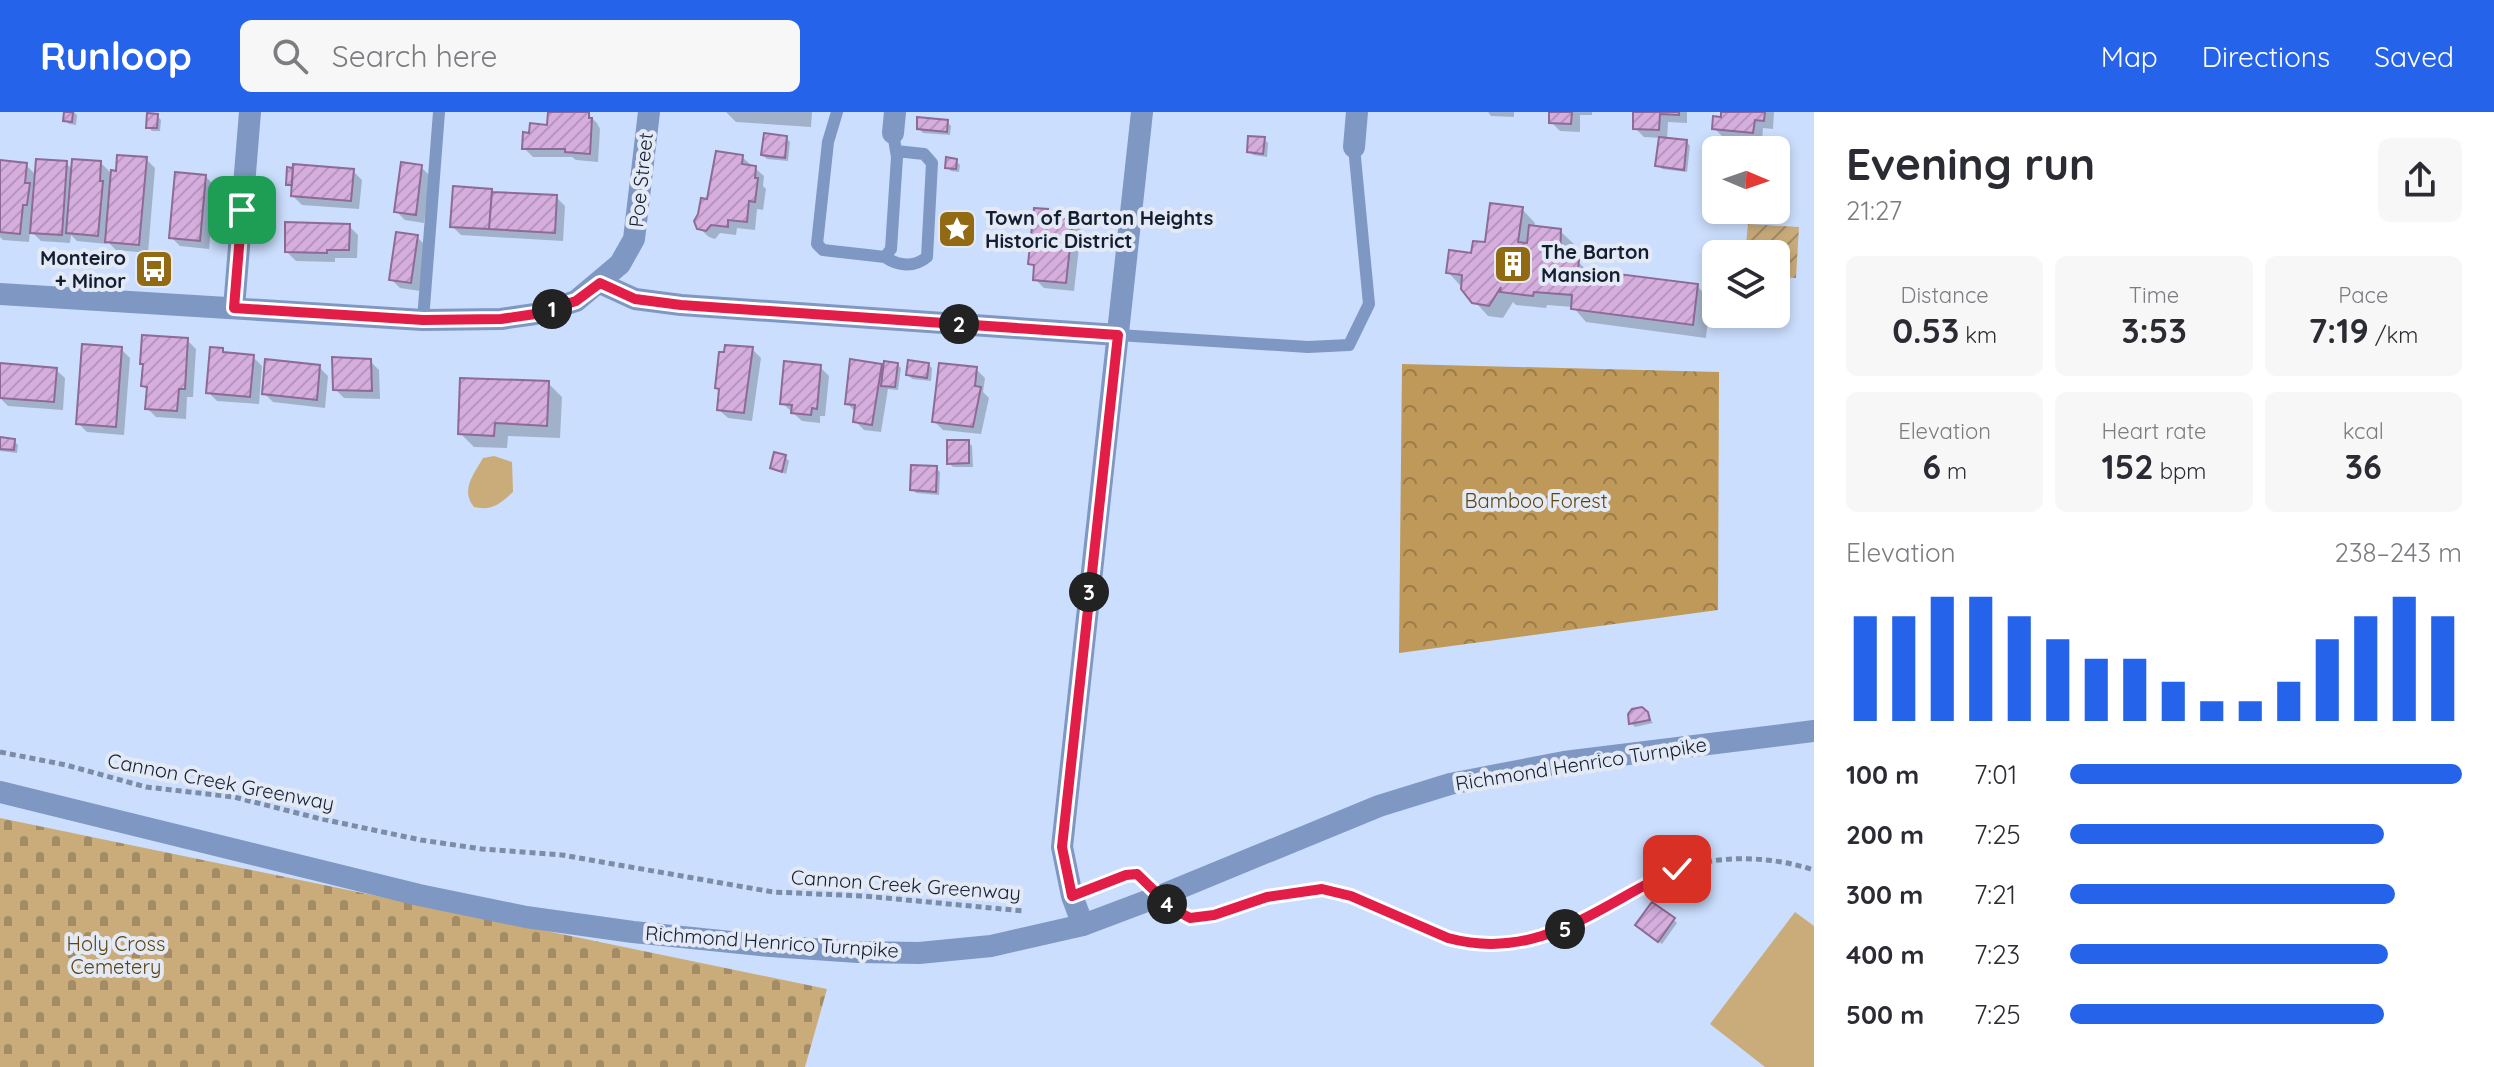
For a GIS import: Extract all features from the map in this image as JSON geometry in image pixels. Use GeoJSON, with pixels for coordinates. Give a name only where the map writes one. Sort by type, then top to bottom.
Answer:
{"type":"FeatureCollection","features":[{"type":"Feature","properties":{"kind":"street"},"geometry":{"type":"LineString","coordinates":[[234,308],[250,112]]}},
{"type":"Feature","properties":{"kind":"street","name":"Poe Street"},"geometry":{"type":"LineString","coordinates":[[0,294],[423,320],[501,319],[535,314],[576,301],[620,264],[634,239],[649,112]]}},
{"type":"Feature","properties":{"kind":"street"},"geometry":{"type":"LineString","coordinates":[[1083,925],[1072,896],[1062,847],[1142,112]]}},
{"type":"Feature","properties":{"kind":"street"},"geometry":{"type":"LineString","coordinates":[[1354,147],[1357,112]]}},
{"type":"Feature","properties":{"kind":"street"},"geometry":{"type":"LineString","coordinates":[[600,283],[635,299],[681,305],[1118,335]]}},
{"type":"Feature","properties":{"kind":"street","name":"Richmond Henrico Turnpike"},"geometry":{"type":"LineString","coordinates":[[0,792],[419,895],[526,917],[633,932],[785,947],[919,953],[991,946],[1083,925],[1379,806],[1450,784],[1564,762],[1814,731]]}},
{"type":"Feature","properties":{"kind":"lane"},"geometry":{"type":"LineString","coordinates":[[423,320],[439,112]]}},
{"type":"Feature","properties":{"kind":"lane"},"geometry":{"type":"LineString","coordinates":[[837,112],[828,142],[817,244],[823,250],[885,257],[897,264],[920,263],[927,257],[932,163],[895,132]]}},
{"type":"Feature","properties":{"kind":"lane"},"geometry":{"type":"LineString","coordinates":[[885,257],[891,249],[895,132]]}},
{"type":"Feature","properties":{"kind":"lane"},"geometry":{"type":"LineString","coordinates":[[1118,335],[1308,347],[1349,345],[1369,304],[1354,147]]}},
{"type":"Feature","properties":{"kind":"path","name":"Cannon Creek Greenway"},"geometry":{"type":"LineString","coordinates":[[0,752],[66,765],[146,787],[234,797],[421,840],[482,849],[562,855],[773,892],[864,896],[1033,911]]}},
{"type":"Feature","properties":{"kind":"path"},"geometry":{"type":"LineString","coordinates":[[1072,896],[1133,873],[1141,876],[1182,915],[1198,919],[1267,897],[1322,889],[1351,896],[1448,938],[1462,942],[1494,943],[1538,937],[1568,928],[1647,883],[1692,865],[1735,859],[1766,860],[1814,870]]}},
{"type":"Feature","properties":{"kind":"green space"},"geometry":{"type":"Polygon","coordinates":[[[1748,224],[1799,227],[1796,278],[1790,278],[1790,240],[1746,240],[1748,224]]]}},
{"type":"Feature","properties":{"kind":"green space","name":"Bamboo Forest"},"geometry":{"type":"Polygon","coordinates":[[[1402,364],[1719,372],[1718,610],[1399,653],[1402,364]]]}},
{"type":"Feature","properties":{"kind":"green space"},"geometry":{"type":"Polygon","coordinates":[[[494,456],[512,462],[513,492],[495,506],[474,507],[468,494],[470,482],[483,458],[494,456]]]}},
{"type":"Feature","properties":{"kind":"green space","name":"Holy Cross Cemetery"},"geometry":{"type":"Polygon","coordinates":[[[0,818],[827,989],[805,1067],[0,1067],[0,818]]]}},
{"type":"Feature","properties":{"kind":"green space"},"geometry":{"type":"Polygon","coordinates":[[[1795,912],[1814,926],[1814,1067],[1765,1067],[1710,1024],[1795,912]]]}},
{"type":"Feature","properties":{"kind":"building"},"geometry":{"type":"Polygon","coordinates":[[[64,112],[73,112],[72,122],[63,121],[64,112]]]}},
{"type":"Feature","properties":{"kind":"building"},"geometry":{"type":"Polygon","coordinates":[[[548,112],[589,112],[589,118],[592,118],[590,154],[565,152],[565,149],[522,149],[523,132],[529,133],[530,123],[547,125],[548,112]]]}},
{"type":"Feature","properties":{"kind":"building"},"geometry":{"type":"Polygon","coordinates":[[[1549,112],[1572,112],[1571,124],[1549,123],[1549,112]]]}},
{"type":"Feature","properties":{"kind":"building"},"geometry":{"type":"Polygon","coordinates":[[[1633,112],[1679,112],[1679,115],[1660,114],[1659,130],[1633,129],[1633,112]]]}},
{"type":"Feature","properties":{"kind":"building"},"geometry":{"type":"Polygon","coordinates":[[[1721,112],[1765,112],[1764,121],[1755,120],[1753,133],[1712,129],[1713,116],[1721,117],[1721,112]]]}},
{"type":"Feature","properties":{"kind":"building"},"geometry":{"type":"Polygon","coordinates":[[[147,113],[158,114],[157,128],[146,128],[147,113]]]}},
{"type":"Feature","properties":{"kind":"building"},"geometry":{"type":"Polygon","coordinates":[[[917,117],[948,120],[947,132],[917,129],[917,117]]]}},
{"type":"Feature","properties":{"kind":"building"},"geometry":{"type":"Polygon","coordinates":[[[764,133],[787,136],[785,158],[761,155],[764,133]]]}},
{"type":"Feature","properties":{"kind":"building"},"geometry":{"type":"Polygon","coordinates":[[[1248,136],[1265,137],[1263,154],[1247,152],[1248,136]]]}},
{"type":"Feature","properties":{"kind":"building"},"geometry":{"type":"Polygon","coordinates":[[[1659,137],[1687,140],[1684,170],[1655,166],[1659,137]]]}},
{"type":"Feature","properties":{"kind":"building"},"geometry":{"type":"Polygon","coordinates":[[[716,151],[743,155],[742,164],[756,166],[755,202],[749,201],[747,222],[728,220],[728,227],[711,225],[706,231],[697,229],[694,221],[701,198],[707,199],[716,151]]]}},
{"type":"Feature","properties":{"kind":"building"},"geometry":{"type":"Polygon","coordinates":[[[117,155],[147,157],[139,245],[105,242],[111,170],[116,171],[117,155]]]}},
{"type":"Feature","properties":{"kind":"building"},"geometry":{"type":"Polygon","coordinates":[[[946,157],[957,159],[956,169],[945,168],[946,157]]]}},
{"type":"Feature","properties":{"kind":"building"},"geometry":{"type":"Polygon","coordinates":[[[36,159],[67,161],[62,235],[30,233],[36,159]]]}},
{"type":"Feature","properties":{"kind":"building"},"geometry":{"type":"Polygon","coordinates":[[[72,159],[101,161],[100,181],[103,181],[98,236],[66,233],[72,159]]]}},
{"type":"Feature","properties":{"kind":"building"},"geometry":{"type":"Polygon","coordinates":[[[0,160],[27,163],[25,183],[30,183],[27,205],[23,205],[20,234],[0,232],[0,160]]]}},
{"type":"Feature","properties":{"kind":"building"},"geometry":{"type":"Polygon","coordinates":[[[401,162],[422,165],[416,215],[394,212],[401,162]]]}},
{"type":"Feature","properties":{"kind":"building"},"geometry":{"type":"Polygon","coordinates":[[[293,164],[354,169],[351,201],[291,196],[293,164]]]}},
{"type":"Feature","properties":{"kind":"building"},"geometry":{"type":"Polygon","coordinates":[[[287,167],[293,168],[292,185],[286,185],[287,167]]]}},
{"type":"Feature","properties":{"kind":"building"},"geometry":{"type":"Polygon","coordinates":[[[175,172],[206,175],[200,241],[169,238],[175,172]]]}},
{"type":"Feature","properties":{"kind":"building"},"geometry":{"type":"Polygon","coordinates":[[[453,186],[492,189],[489,229],[450,227],[453,186]]]}},
{"type":"Feature","properties":{"kind":"building"},"geometry":{"type":"Polygon","coordinates":[[[492,192],[557,195],[555,233],[489,229],[492,192]]]}},
{"type":"Feature","properties":{"kind":"building","name":"The Barton Mansion"},"geometry":{"type":"Polygon","coordinates":[[[1490,203],[1523,207],[1518,242],[1527,243],[1529,225],[1561,229],[1560,257],[1579,260],[1578,269],[1698,284],[1693,325],[1571,309],[1572,295],[1534,292],[1533,296],[1500,292],[1501,287],[1489,306],[1472,303],[1461,289],[1462,275],[1446,273],[1449,250],[1471,253],[1473,241],[1485,242],[1490,203]]]}},
{"type":"Feature","properties":{"kind":"building"},"geometry":{"type":"Polygon","coordinates":[[[1034,208],[1048,209],[1046,216],[1073,220],[1066,283],[1033,280],[1034,265],[1028,264],[1034,208]]]}},
{"type":"Feature","properties":{"kind":"building"},"geometry":{"type":"Polygon","coordinates":[[[285,222],[350,224],[349,250],[285,252],[285,222]]]}},
{"type":"Feature","properties":{"kind":"building"},"geometry":{"type":"Polygon","coordinates":[[[396,232],[418,235],[411,283],[389,280],[396,232]]]}},
{"type":"Feature","properties":{"kind":"building"},"geometry":{"type":"Polygon","coordinates":[[[142,335],[188,338],[185,389],[179,389],[177,411],[145,409],[147,387],[141,386],[143,364],[140,364],[142,335]]]}},
{"type":"Feature","properties":{"kind":"building"},"geometry":{"type":"Polygon","coordinates":[[[82,344],[122,347],[116,427],[76,424],[82,344]]]}},
{"type":"Feature","properties":{"kind":"building"},"geometry":{"type":"Polygon","coordinates":[[[725,345],[753,347],[744,413],[717,410],[719,389],[715,388],[719,352],[724,352],[725,345]]]}},
{"type":"Feature","properties":{"kind":"building"},"geometry":{"type":"Polygon","coordinates":[[[210,347],[223,348],[223,352],[254,355],[250,397],[206,393],[210,347]]]}},
{"type":"Feature","properties":{"kind":"building"},"geometry":{"type":"Polygon","coordinates":[[[332,357],[371,359],[372,391],[333,390],[332,357]]]}},
{"type":"Feature","properties":{"kind":"building"},"geometry":{"type":"Polygon","coordinates":[[[265,359],[320,365],[317,400],[262,394],[265,359]]]}},
{"type":"Feature","properties":{"kind":"building"},"geometry":{"type":"Polygon","coordinates":[[[850,359],[882,364],[872,425],[853,422],[855,405],[845,404],[850,359]]]}},
{"type":"Feature","properties":{"kind":"building"},"geometry":{"type":"Polygon","coordinates":[[[908,360],[929,363],[927,378],[906,375],[908,360]]]}},
{"type":"Feature","properties":{"kind":"building"},"geometry":{"type":"Polygon","coordinates":[[[784,361],[821,365],[817,409],[812,408],[811,415],[791,413],[792,405],[780,404],[784,361]]]}},
{"type":"Feature","properties":{"kind":"building"},"geometry":{"type":"Polygon","coordinates":[[[884,361],[898,363],[895,387],[881,386],[884,361]]]}},
{"type":"Feature","properties":{"kind":"building"},"geometry":{"type":"Polygon","coordinates":[[[0,363],[57,368],[54,402],[0,398],[0,363]]]}},
{"type":"Feature","properties":{"kind":"building"},"geometry":{"type":"Polygon","coordinates":[[[939,363],[977,367],[975,386],[981,387],[973,427],[932,422],[939,363]]]}},
{"type":"Feature","properties":{"kind":"building"},"geometry":{"type":"Polygon","coordinates":[[[460,378],[549,381],[547,426],[495,423],[494,436],[458,434],[460,378]]]}},
{"type":"Feature","properties":{"kind":"building"},"geometry":{"type":"Polygon","coordinates":[[[0,437],[15,439],[14,450],[0,449],[0,437]]]}},
{"type":"Feature","properties":{"kind":"building"},"geometry":{"type":"Polygon","coordinates":[[[947,440],[969,440],[969,463],[947,464],[947,440]]]}},
{"type":"Feature","properties":{"kind":"building"},"geometry":{"type":"Polygon","coordinates":[[[774,452],[786,455],[782,472],[770,468],[774,452]]]}},
{"type":"Feature","properties":{"kind":"building"},"geometry":{"type":"Polygon","coordinates":[[[911,465],[937,466],[936,492],[910,490],[911,465]]]}},
{"type":"Feature","properties":{"kind":"building"},"geometry":{"type":"Polygon","coordinates":[[[1642,707],[1648,712],[1650,720],[1629,724],[1628,714],[1632,709],[1642,707]]]}},
{"type":"Feature","properties":{"kind":"building"},"geometry":{"type":"Polygon","coordinates":[[[1652,902],[1675,918],[1658,942],[1635,925],[1652,902]]]}},
{"type":"Feature","properties":{"kind":"place","name":"Town of Barton Heights Historic District"},"geometry":{"type":"Point","coordinates":[957,229]}},
{"type":"Feature","properties":{"kind":"place","name":"The Barton Mansion"},"geometry":{"type":"Point","coordinates":[1513,264]}},
{"type":"Feature","properties":{"kind":"place","name":"Monteiro + Minor"},"geometry":{"type":"Point","coordinates":[154,269]}},
{"type":"Feature","properties":{"kind":"route"},"geometry":{"type":"LineString","coordinates":[[242,210],[234,308],[423,320],[501,319],[535,314],[576,301],[600,283],[635,299],[681,305],[1118,335],[1062,847],[1072,896],[1133,873],[1141,876],[1172,908],[1182,915],[1198,919],[1267,897],[1322,889],[1380,907],[1448,938],[1478,944],[1524,940],[1568,928],[1634,889],[1677,869]]}}]}
